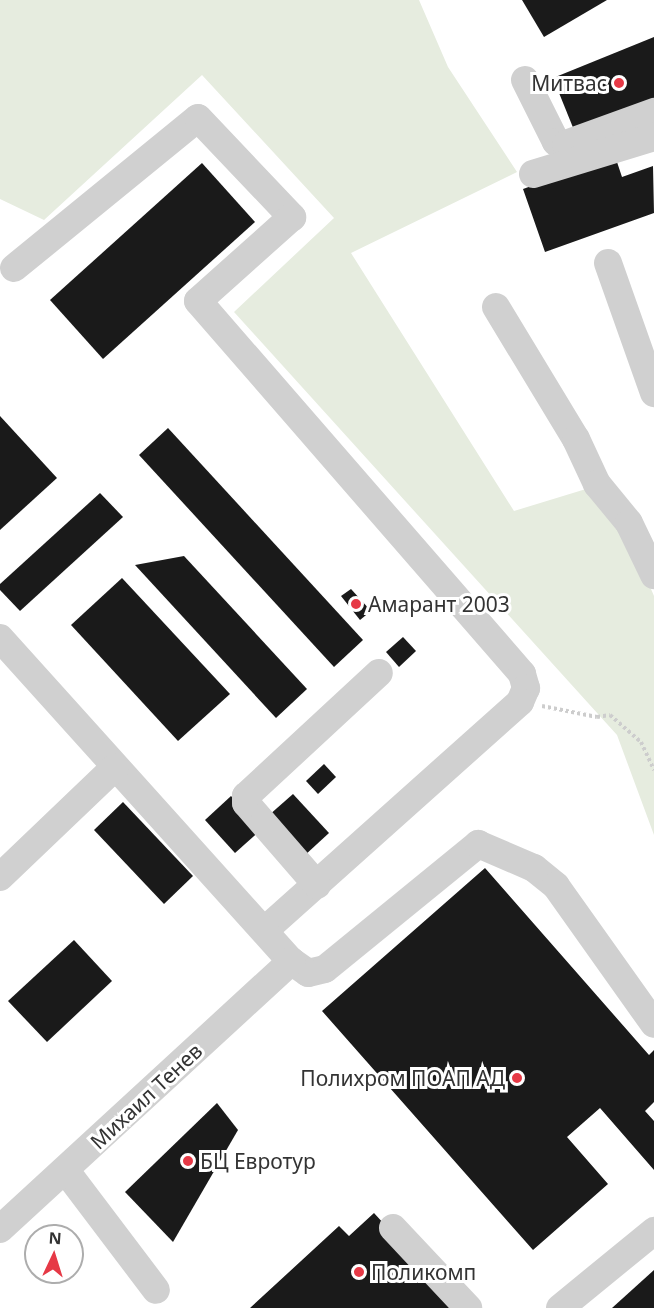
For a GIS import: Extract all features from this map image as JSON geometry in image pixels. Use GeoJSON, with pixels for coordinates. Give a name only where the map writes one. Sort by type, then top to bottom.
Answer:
{"type":"FeatureCollection","features":[{"type":"Feature","properties":{"kind":"street"},"geometry":{"type":"LineString","coordinates":[[525,80],[556,142],[566,144],[654,112]]}},
{"type":"Feature","properties":{"kind":"street"},"geometry":{"type":"LineString","coordinates":[[14,268],[198,118],[292,217],[198,301],[522,674],[526,688],[520,702],[264,931]]}},
{"type":"Feature","properties":{"kind":"street"},"geometry":{"type":"LineString","coordinates":[[533,174],[654,137]]}},
{"type":"Feature","properties":{"kind":"street"},"geometry":{"type":"LineString","coordinates":[[608,263],[654,393]]}},
{"type":"Feature","properties":{"kind":"street"},"geometry":{"type":"LineString","coordinates":[[496,307],[576,439],[597,484],[629,523],[654,575]]}},
{"type":"Feature","properties":{"kind":"street"},"geometry":{"type":"LineString","coordinates":[[0,638],[291,961],[308,973],[325,969],[478,844],[534,868],[556,886],[654,1024]]}},
{"type":"Feature","properties":{"kind":"street"},"geometry":{"type":"LineString","coordinates":[[317,885],[246,803],[246,796],[379,673]]}},
{"type":"Feature","properties":{"kind":"street"},"geometry":{"type":"LineString","coordinates":[[0,877],[115,767]]}},
{"type":"Feature","properties":{"kind":"street","name":"Михаил Тенев"},"geometry":{"type":"LineString","coordinates":[[0,1229],[66,1172],[291,961]]}},
{"type":"Feature","properties":{"kind":"street"},"geometry":{"type":"LineString","coordinates":[[66,1172],[156,1290]]}},
{"type":"Feature","properties":{"kind":"street"},"geometry":{"type":"LineString","coordinates":[[393,1228],[468,1308]]}},
{"type":"Feature","properties":{"kind":"street"},"geometry":{"type":"LineString","coordinates":[[560,1308],[654,1230]]}},
{"type":"Feature","properties":{"kind":"path"},"geometry":{"type":"LineString","coordinates":[[520,702],[597,717],[610,715],[640,742],[654,770]]}},
{"type":"Feature","properties":{"kind":"shaded area"},"geometry":{"type":"Polygon","coordinates":[[[0,0],[419,0],[448,67],[517,172],[351,253],[514,511],[586,489],[626,530],[654,596],[654,835],[617,735],[234,312],[334,218],[202,75],[44,220],[0,199],[0,0]]]}},
{"type":"Feature","properties":{"kind":"building"},"geometry":{"type":"Polygon","coordinates":[[[522,0],[607,0],[544,37],[522,0]]]}},
{"type":"Feature","properties":{"kind":"building"},"geometry":{"type":"Polygon","coordinates":[[[654,37],[654,103],[576,135],[553,78],[654,37]]]}},
{"type":"Feature","properties":{"kind":"building"},"geometry":{"type":"Polygon","coordinates":[[[615,156],[622,177],[653,166],[654,213],[545,252],[523,189],[615,156]]]}},
{"type":"Feature","properties":{"kind":"building"},"geometry":{"type":"Polygon","coordinates":[[[202,163],[255,222],[103,359],[50,300],[202,163]]]}},
{"type":"Feature","properties":{"kind":"building"},"geometry":{"type":"Polygon","coordinates":[[[0,416],[57,478],[0,530],[0,416]]]}},
{"type":"Feature","properties":{"kind":"building"},"geometry":{"type":"Polygon","coordinates":[[[168,428],[363,640],[334,667],[139,455],[168,428]]]}},
{"type":"Feature","properties":{"kind":"building"},"geometry":{"type":"Polygon","coordinates":[[[100,493],[123,517],[20,611],[0,590],[0,584],[100,493]]]}},
{"type":"Feature","properties":{"kind":"building"},"geometry":{"type":"Polygon","coordinates":[[[184,556],[307,689],[276,718],[135,565],[184,556]]]}},
{"type":"Feature","properties":{"kind":"building"},"geometry":{"type":"Polygon","coordinates":[[[122,578],[230,694],[178,741],[71,625],[122,578]]]}},
{"type":"Feature","properties":{"kind":"building","name":"Амарант 2003"},"geometry":{"type":"Polygon","coordinates":[[[351,589],[371,611],[360,620],[341,596],[351,589]]]}},
{"type":"Feature","properties":{"kind":"building"},"geometry":{"type":"Polygon","coordinates":[[[403,637],[416,651],[399,667],[386,652],[403,637]]]}},
{"type":"Feature","properties":{"kind":"building"},"geometry":{"type":"Polygon","coordinates":[[[324,764],[336,777],[318,794],[306,781],[324,764]]]}},
{"type":"Feature","properties":{"kind":"building"},"geometry":{"type":"Polygon","coordinates":[[[293,794],[329,833],[304,856],[268,816],[293,794]]]}},
{"type":"Feature","properties":{"kind":"building"},"geometry":{"type":"Polygon","coordinates":[[[231,796],[262,829],[235,853],[205,820],[231,796]]]}},
{"type":"Feature","properties":{"kind":"building"},"geometry":{"type":"Polygon","coordinates":[[[123,802],[193,876],[164,904],[94,830],[123,802]]]}},
{"type":"Feature","properties":{"kind":"building","name":"Полихром ПОАП АД"},"geometry":{"type":"Polygon","coordinates":[[[485,868],[649,1055],[654,1050],[654,1102],[645,1111],[654,1121],[654,1170],[600,1108],[567,1137],[608,1184],[533,1250],[322,1011],[485,868]]]}},
{"type":"Feature","properties":{"kind":"building"},"geometry":{"type":"Polygon","coordinates":[[[74,940],[112,981],[47,1042],[8,1001],[74,940]]]}},
{"type":"Feature","properties":{"kind":"building","name":"БЦ Евротур"},"geometry":{"type":"Polygon","coordinates":[[[217,1103],[238,1130],[173,1242],[125,1192],[217,1103]]]}},
{"type":"Feature","properties":{"kind":"building","name":"Поликомп"},"geometry":{"type":"Polygon","coordinates":[[[374,1213],[461,1308],[250,1308],[339,1226],[349,1236],[374,1213]]]}},
{"type":"Feature","properties":{"kind":"building"},"geometry":{"type":"Polygon","coordinates":[[[654,1270],[654,1308],[612,1308],[654,1270]]]}},
{"type":"Feature","properties":{"kind":"place","name":"Митвас"},"geometry":{"type":"Point","coordinates":[619,83]}},
{"type":"Feature","properties":{"kind":"place","name":"Амарант 2003"},"geometry":{"type":"Point","coordinates":[356,604]}},
{"type":"Feature","properties":{"kind":"place","name":"Полихром ПОАП АД"},"geometry":{"type":"Point","coordinates":[517,1078]}},
{"type":"Feature","properties":{"kind":"place","name":"БЦ Евротур"},"geometry":{"type":"Point","coordinates":[188,1161]}},
{"type":"Feature","properties":{"kind":"place","name":"Поликомп"},"geometry":{"type":"Point","coordinates":[359,1272]}}]}
